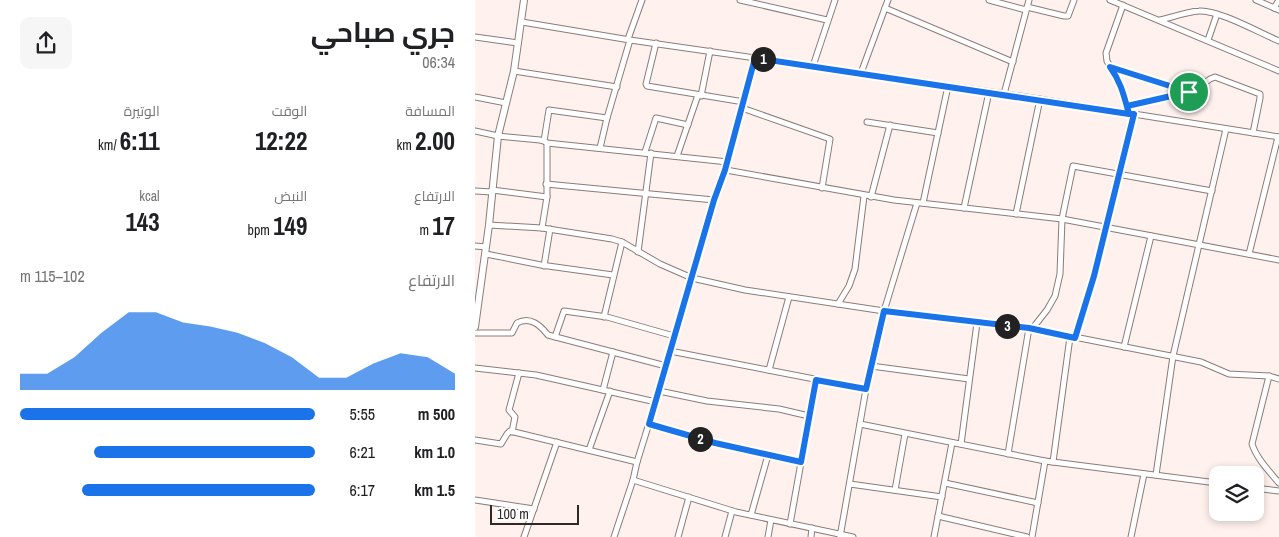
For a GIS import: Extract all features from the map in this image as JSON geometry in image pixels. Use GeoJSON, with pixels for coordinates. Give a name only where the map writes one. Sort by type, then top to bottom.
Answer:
{"type":"FeatureCollection","features":[{"type":"Feature","properties":{"kind":"street"},"geometry":{"type":"LineString","coordinates":[[475,327],[486,250],[498,136],[514,71],[524,0]]}},
{"type":"Feature","properties":{"kind":"street"},"geometry":{"type":"LineString","coordinates":[[601,148],[607,118],[642,0]]}},
{"type":"Feature","properties":{"kind":"street"},"geometry":{"type":"LineString","coordinates":[[740,0],[827,20]]}},
{"type":"Feature","properties":{"kind":"street"},"geometry":{"type":"LineString","coordinates":[[813,66],[835,0]]}},
{"type":"Feature","properties":{"kind":"street"},"geometry":{"type":"LineString","coordinates":[[861,73],[888,0]]}},
{"type":"Feature","properties":{"kind":"street"},"geometry":{"type":"LineString","coordinates":[[989,0],[1064,16],[1068,16],[1074,0]]}},
{"type":"Feature","properties":{"kind":"street"},"geometry":{"type":"LineString","coordinates":[[1004,94],[1029,0]]}},
{"type":"Feature","properties":{"kind":"street"},"geometry":{"type":"LineString","coordinates":[[1110,0],[1279,71]]}},
{"type":"Feature","properties":{"kind":"street"},"geometry":{"type":"LineString","coordinates":[[1256,0],[1277,9],[1279,0]]}},
{"type":"Feature","properties":{"kind":"street"},"geometry":{"type":"LineString","coordinates":[[1053,462],[1072,338],[1094,276],[1107,227],[1131,114],[1122,87],[1107,61],[1106,54],[1123,5]]}},
{"type":"Feature","properties":{"kind":"street"},"geometry":{"type":"LineString","coordinates":[[885,8],[1013,62]]}},
{"type":"Feature","properties":{"kind":"street"},"geometry":{"type":"LineString","coordinates":[[1160,20],[1198,11],[1217,14],[1279,41]]}},
{"type":"Feature","properties":{"kind":"street"},"geometry":{"type":"LineString","coordinates":[[1207,40],[1217,14]]}},
{"type":"Feature","properties":{"kind":"street"},"geometry":{"type":"LineString","coordinates":[[522,22],[629,40],[1040,99],[1278,137],[1249,254]]}},
{"type":"Feature","properties":{"kind":"street"},"geometry":{"type":"LineString","coordinates":[[475,37],[518,43]]}},
{"type":"Feature","properties":{"kind":"street"},"geometry":{"type":"LineString","coordinates":[[656,43],[647,86],[743,102]]}},
{"type":"Feature","properties":{"kind":"street"},"geometry":{"type":"LineString","coordinates":[[677,156],[700,96],[710,51]]}},
{"type":"Feature","properties":{"kind":"street"},"geometry":{"type":"LineString","coordinates":[[614,537],[667,366],[714,200],[728,162],[755,58]]}},
{"type":"Feature","properties":{"kind":"street"},"geometry":{"type":"LineString","coordinates":[[1110,67],[1189,92]]}},
{"type":"Feature","properties":{"kind":"street"},"geometry":{"type":"LineString","coordinates":[[514,71],[617,87]]}},
{"type":"Feature","properties":{"kind":"street"},"geometry":{"type":"LineString","coordinates":[[1127,106],[1189,92],[1200,87],[1210,78],[1215,77],[1257,92],[1260,98],[1253,133]]}},
{"type":"Feature","properties":{"kind":"street"},"geometry":{"type":"LineString","coordinates":[[841,536],[866,389],[884,311],[920,203],[948,86]]}},
{"type":"Feature","properties":{"kind":"street"},"geometry":{"type":"LineString","coordinates":[[964,208],[989,92]]}},
{"type":"Feature","properties":{"kind":"street"},"geometry":{"type":"LineString","coordinates":[[475,97],[506,103]]}},
{"type":"Feature","properties":{"kind":"street"},"geometry":{"type":"LineString","coordinates":[[1016,214],[1040,99]]}},
{"type":"Feature","properties":{"kind":"street"},"geometry":{"type":"LineString","coordinates":[[742,108],[830,139],[822,188]]}},
{"type":"Feature","properties":{"kind":"street"},"geometry":{"type":"LineString","coordinates":[[542,228],[547,197],[545,142],[549,110],[607,118]]}},
{"type":"Feature","properties":{"kind":"street"},"geometry":{"type":"LineString","coordinates":[[645,152],[656,118],[688,125]]}},
{"type":"Feature","properties":{"kind":"street"},"geometry":{"type":"LineString","coordinates":[[867,122],[938,133]]}},
{"type":"Feature","properties":{"kind":"street"},"geometry":{"type":"LineString","coordinates":[[871,197],[890,125]]}},
{"type":"Feature","properties":{"kind":"street"},"geometry":{"type":"LineString","coordinates":[[1156,475],[1173,356],[1226,129]]}},
{"type":"Feature","properties":{"kind":"street"},"geometry":{"type":"LineString","coordinates":[[475,131],[545,142],[728,162]]}},
{"type":"Feature","properties":{"kind":"street"},"geometry":{"type":"LineString","coordinates":[[638,252],[651,153]]}},
{"type":"Feature","properties":{"kind":"street"},"geometry":{"type":"LineString","coordinates":[[1008,454],[1031,328],[1047,310],[1055,296],[1060,274],[1062,219],[1073,166],[1212,191]]}},
{"type":"Feature","properties":{"kind":"street"},"geometry":{"type":"LineString","coordinates":[[725,170],[864,196],[1062,219],[1279,260]]}},
{"type":"Feature","properties":{"kind":"street"},"geometry":{"type":"LineString","coordinates":[[546,184],[714,200]]}},
{"type":"Feature","properties":{"kind":"street"},"geometry":{"type":"LineString","coordinates":[[475,191],[547,197]]}},
{"type":"Feature","properties":{"kind":"street"},"geometry":{"type":"LineString","coordinates":[[838,304],[849,286],[855,269],[864,196]]}},
{"type":"Feature","properties":{"kind":"street"},"geometry":{"type":"LineString","coordinates":[[489,225],[542,228],[622,242],[638,252],[692,278],[745,290],[884,311],[1031,328],[1072,338],[1201,362],[1229,374],[1269,376],[1279,379]]}},
{"type":"Feature","properties":{"kind":"street"},"geometry":{"type":"LineString","coordinates":[[544,266],[549,229]]}},
{"type":"Feature","properties":{"kind":"street"},"geometry":{"type":"LineString","coordinates":[[1124,347],[1151,236]]}},
{"type":"Feature","properties":{"kind":"street"},"geometry":{"type":"LineString","coordinates":[[605,317],[622,242]]}},
{"type":"Feature","properties":{"kind":"street"},"geometry":{"type":"LineString","coordinates":[[475,246],[544,266],[613,275]]}},
{"type":"Feature","properties":{"kind":"street"},"geometry":{"type":"LineString","coordinates":[[769,370],[789,297]]}},
{"type":"Feature","properties":{"kind":"street"},"geometry":{"type":"LineString","coordinates":[[555,337],[564,311],[605,317],[674,336]]}},
{"type":"Feature","properties":{"kind":"street"},"geometry":{"type":"LineString","coordinates":[[475,333],[512,332],[517,323],[527,320],[535,322],[548,335],[667,366]]}},
{"type":"Feature","properties":{"kind":"street"},"geometry":{"type":"LineString","coordinates":[[961,444],[977,323]]}},
{"type":"Feature","properties":{"kind":"street"},"geometry":{"type":"LineString","coordinates":[[670,351],[866,389]]}},
{"type":"Feature","properties":{"kind":"street"},"geometry":{"type":"LineString","coordinates":[[589,450],[606,391],[613,352]]}},
{"type":"Feature","properties":{"kind":"street"},"geometry":{"type":"LineString","coordinates":[[871,366],[969,379]]}},
{"type":"Feature","properties":{"kind":"street"},"geometry":{"type":"LineString","coordinates":[[475,368],[536,375],[656,402]]}},
{"type":"Feature","properties":{"kind":"street"},"geometry":{"type":"LineString","coordinates":[[512,432],[515,417],[509,410],[519,373]]}},
{"type":"Feature","properties":{"kind":"street"},"geometry":{"type":"LineString","coordinates":[[1269,376],[1252,444],[1268,470],[1279,483]]}},
{"type":"Feature","properties":{"kind":"street"},"geometry":{"type":"LineString","coordinates":[[790,524],[816,380]]}},
{"type":"Feature","properties":{"kind":"street"},"geometry":{"type":"LineString","coordinates":[[659,391],[707,401],[779,409],[809,416]]}},
{"type":"Feature","properties":{"kind":"street"},"geometry":{"type":"LineString","coordinates":[[649,424],[715,443],[801,462]]}},
{"type":"Feature","properties":{"kind":"street"},"geometry":{"type":"LineString","coordinates":[[860,424],[1045,461],[1209,482]]}},
{"type":"Feature","properties":{"kind":"street"},"geometry":{"type":"LineString","coordinates":[[475,440],[501,444],[507,434],[512,432],[637,462]]}},
{"type":"Feature","properties":{"kind":"street"},"geometry":{"type":"LineString","coordinates":[[895,490],[905,434]]}},
{"type":"Feature","properties":{"kind":"street"},"geometry":{"type":"LineString","coordinates":[[523,537],[557,442]]}},
{"type":"Feature","properties":{"kind":"street"},"geometry":{"type":"LineString","coordinates":[[934,537],[951,443]]}},
{"type":"Feature","properties":{"kind":"street"},"geometry":{"type":"LineString","coordinates":[[751,515],[768,455]]}},
{"type":"Feature","properties":{"kind":"street"},"geometry":{"type":"LineString","coordinates":[[1032,537],[1045,461]]}},
{"type":"Feature","properties":{"kind":"street"},"geometry":{"type":"LineString","coordinates":[[1131,537],[1144,474]]}},
{"type":"Feature","properties":{"kind":"street"},"geometry":{"type":"LineString","coordinates":[[633,480],[732,511],[841,536],[853,537]]}},
{"type":"Feature","properties":{"kind":"street"},"geometry":{"type":"LineString","coordinates":[[945,483],[1038,503]]}},
{"type":"Feature","properties":{"kind":"street"},"geometry":{"type":"LineString","coordinates":[[849,484],[942,497]]}},
{"type":"Feature","properties":{"kind":"street"},"geometry":{"type":"LineString","coordinates":[[1264,489],[1279,491]]}},
{"type":"Feature","properties":{"kind":"street"},"geometry":{"type":"LineString","coordinates":[[678,537],[689,497]]}},
{"type":"Feature","properties":{"kind":"street"},"geometry":{"type":"LineString","coordinates":[[475,500],[534,509]]}},
{"type":"Feature","properties":{"kind":"street"},"geometry":{"type":"LineString","coordinates":[[725,537],[732,511]]}},
{"type":"Feature","properties":{"kind":"street"},"geometry":{"type":"LineString","coordinates":[[938,516],[1027,537]]}},
{"type":"Feature","properties":{"kind":"street"},"geometry":{"type":"LineString","coordinates":[[768,537],[771,520]]}},
{"type":"Feature","properties":{"kind":"street"},"geometry":{"type":"LineString","coordinates":[[811,537],[812,528]]}},
{"type":"Feature","properties":{"kind":"route"},"geometry":{"type":"LineString","coordinates":[[1189,92],[1110,67],[1122,87],[1129,114],[1134,114],[1107,227],[1075,338],[1029,328],[884,311],[866,389],[816,380],[801,462],[715,443],[649,424],[714,200],[725,170],[755,58],[1020,96],[1129,114],[1127,106],[1189,92]]}}]}
